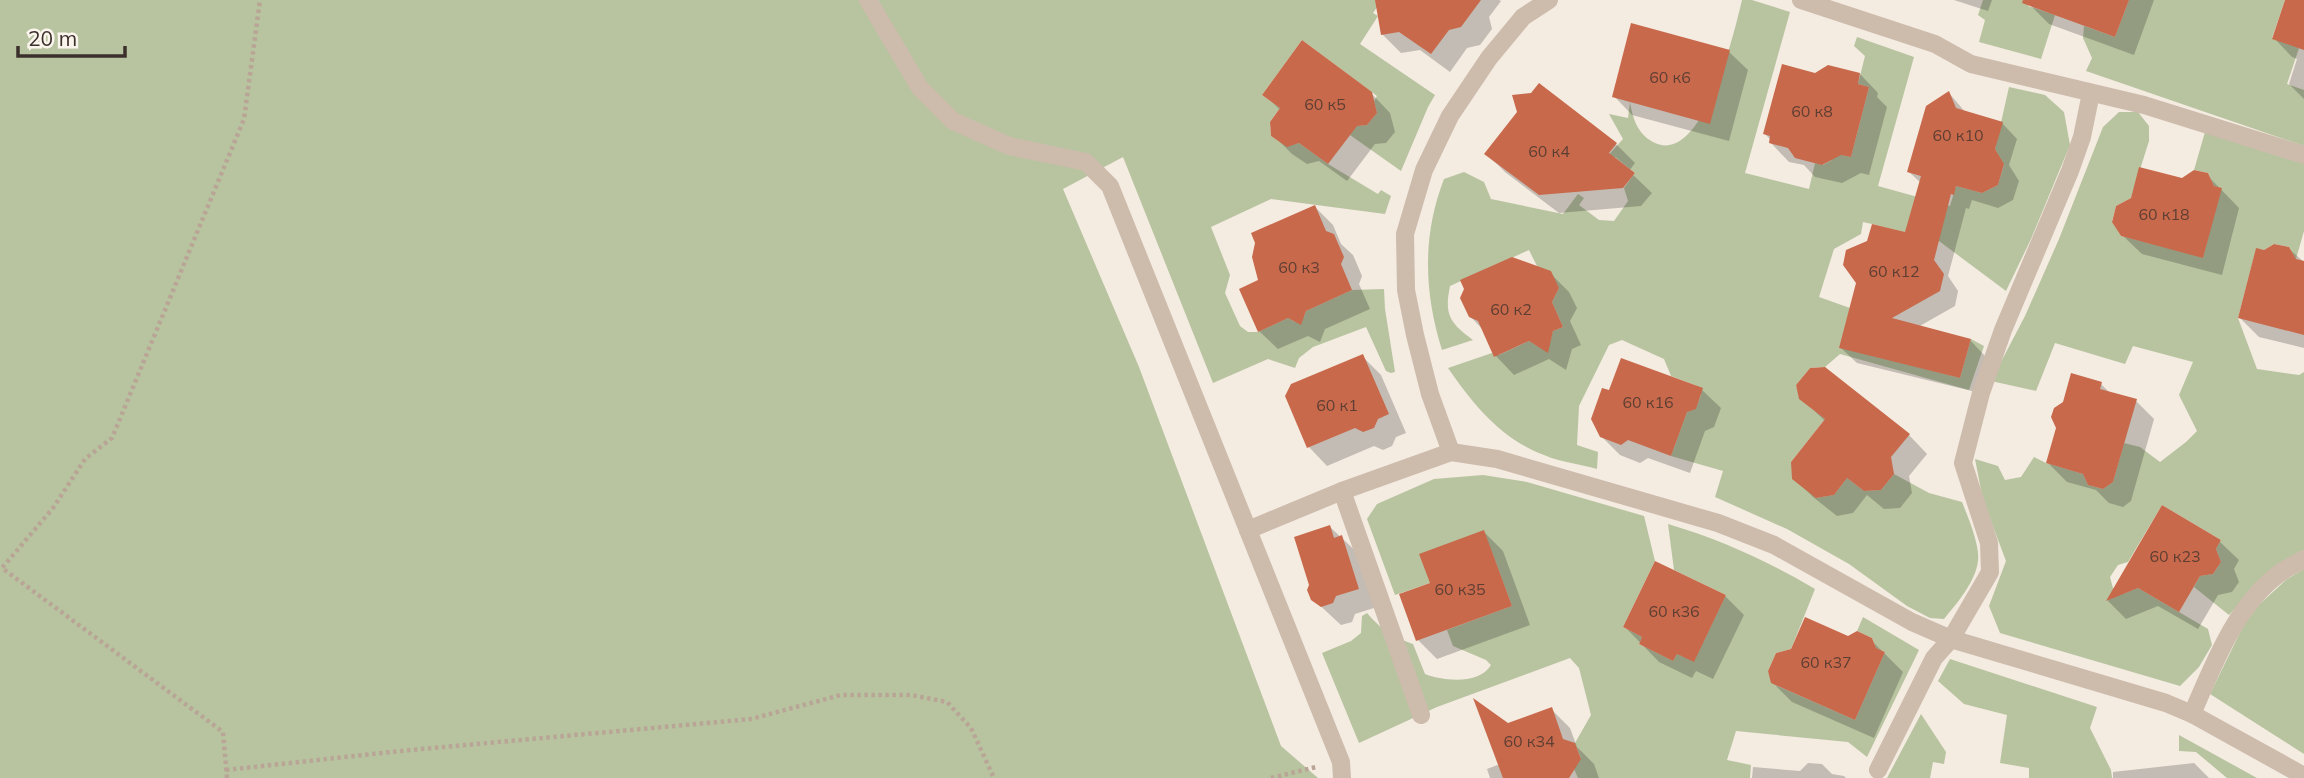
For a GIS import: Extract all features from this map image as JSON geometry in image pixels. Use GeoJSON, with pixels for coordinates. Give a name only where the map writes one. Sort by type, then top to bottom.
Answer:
{"type":"FeatureCollection","features":[{"type":"Feature","properties":{"kind":"street"},"geometry":{"type":"LineString","coordinates":[[868,0],[920,88],[953,121],[1009,146],[1086,162],[1110,187],[1342,770]]}},
{"type":"Feature","properties":{"kind":"street"},"geometry":{"type":"LineString","coordinates":[[1451,452],[1430,394],[1415,335],[1406,290],[1405,234],[1424,170],[1450,116],[1489,58],[1523,17],[1549,0]]}},
{"type":"Feature","properties":{"kind":"street"},"geometry":{"type":"LineString","coordinates":[[1801,0],[1936,44],[1971,64],[2144,106],[2304,155]]}},
{"type":"Feature","properties":{"kind":"street"},"geometry":{"type":"LineString","coordinates":[[1878,770],[1934,658],[1951,639],[1990,572],[1989,543],[1963,463],[2003,330],[2082,137],[2091,93]]}},
{"type":"Feature","properties":{"kind":"street"},"geometry":{"type":"LineString","coordinates":[[1248,530],[1342,491],[1451,452],[1497,459],[1718,523],[1774,545],[1912,622],[1951,639],[2166,703],[2192,714],[2304,776]]}},
{"type":"Feature","properties":{"kind":"street"},"geometry":{"type":"LineString","coordinates":[[1342,491],[1421,715]]}},
{"type":"Feature","properties":{"kind":"street"},"geometry":{"type":"LineString","coordinates":[[2192,714],[2223,643],[2252,600],[2280,573],[2304,559]]}},
{"type":"Feature","properties":{"kind":"path"},"geometry":{"type":"LineString","coordinates":[[227,778],[223,732],[1,568],[53,509],[85,459],[112,438],[244,119],[261,0]]}},
{"type":"Feature","properties":{"kind":"path"},"geometry":{"type":"LineString","coordinates":[[226,770],[751,719],[841,695],[911,695],[947,702],[971,728],[994,778]]}},
{"type":"Feature","properties":{"kind":"path"},"geometry":{"type":"LineString","coordinates":[[1272,778],[1342,770]]}},
{"type":"Feature","properties":{"kind":"green space"},"geometry":{"type":"Polygon","coordinates":[[[0,0],[1382,0],[1373,13],[1378,16],[1360,44],[1435,95],[1401,171],[1350,135],[1356,126],[1367,125],[1377,113],[1374,101],[1377,96],[1302,40],[1262,95],[1280,108],[1270,122],[1271,136],[1287,146],[1299,143],[1378,194],[1381,190],[1391,196],[1385,214],[1271,199],[1211,227],[1230,275],[1225,293],[1240,326],[1248,332],[1258,332],[1288,318],[1295,322],[1304,317],[1306,311],[1352,290],[1384,289],[1395,372],[1386,371],[1366,327],[1313,347],[1299,358],[1295,368],[1268,359],[1213,383],[1123,157],[1063,189],[1139,367],[1281,746],[1318,778],[0,778],[0,0]]]}},
{"type":"Feature","properties":{"kind":"green space"},"geometry":{"type":"Polygon","coordinates":[[[1742,0],[1752,0],[1790,12],[1745,173],[1809,189],[1815,163],[1823,165],[1832,160],[1834,153],[1851,157],[1869,87],[1858,84],[1865,56],[1854,46],[1857,37],[1914,57],[1878,186],[1950,206],[1956,186],[1982,193],[1998,185],[2004,165],[1995,149],[2009,87],[2045,95],[2064,112],[2070,145],[2006,291],[1939,241],[1872,224],[1863,222],[1861,234],[1834,249],[1819,297],[1850,308],[1840,347],[1960,378],[1971,339],[1984,346],[1969,390],[1840,354],[1825,367],[1810,368],[1796,385],[1800,399],[1825,419],[1791,462],[1816,498],[1834,495],[1847,478],[1864,491],[1881,490],[1894,474],[1929,493],[1962,502],[1975,539],[1978,561],[1969,585],[1944,619],[1930,618],[1907,606],[1849,564],[1787,529],[1715,497],[1723,471],[1671,456],[1687,412],[1696,408],[1701,395],[1697,386],[1671,376],[1664,359],[1622,340],[1609,345],[1579,406],[1577,445],[1598,452],[1597,469],[1544,455],[1514,440],[1501,430],[1478,407],[1448,368],[1492,353],[1499,355],[1529,341],[1539,347],[1550,342],[1553,331],[1563,327],[1552,302],[1559,288],[1537,266],[1529,250],[1450,286],[1448,304],[1451,318],[1473,340],[1442,350],[1432,307],[1428,264],[1432,222],[1444,179],[1464,172],[1484,182],[1491,199],[1563,214],[1578,194],[1584,198],[1579,205],[1599,220],[1614,221],[1628,201],[1624,188],[1635,173],[1615,157],[1605,159],[1623,139],[1609,114],[1628,118],[1630,102],[1637,125],[1653,142],[1671,145],[1687,135],[1701,117],[1714,92],[1742,0]]]}},
{"type":"Feature","properties":{"kind":"green space"},"geometry":{"type":"Polygon","coordinates":[[[1983,0],[2030,0],[2028,6],[2055,15],[2041,59],[1979,42],[1985,20],[1978,15],[1983,0]]]}},
{"type":"Feature","properties":{"kind":"green space"},"geometry":{"type":"Polygon","coordinates":[[[2129,0],[2285,0],[2272,38],[2299,48],[2287,84],[2304,90],[2304,146],[2086,71],[2092,58],[2083,38],[2084,26],[2115,37],[2129,0]]]}},
{"type":"Feature","properties":{"kind":"green space"},"geometry":{"type":"Polygon","coordinates":[[[2119,112],[2138,112],[2149,126],[2149,141],[2131,198],[2116,206],[2112,221],[2121,236],[2203,257],[2221,188],[2214,186],[2208,173],[2194,170],[2205,132],[2304,163],[2304,231],[2296,259],[2289,247],[2274,244],[2264,250],[2256,249],[2238,318],[2257,369],[2299,375],[2304,372],[2304,552],[2242,601],[2229,615],[2194,587],[2200,576],[2213,574],[2221,562],[2216,549],[2221,540],[2162,505],[2128,562],[2118,565],[2110,577],[2113,588],[2123,594],[2138,588],[2208,629],[2212,645],[2199,667],[2180,686],[2000,633],[1989,606],[2006,561],[1983,500],[1975,459],[1998,466],[2005,480],[2021,477],[2034,457],[2083,474],[2088,485],[2103,489],[2113,482],[2124,443],[2140,447],[2160,462],[2197,431],[2179,395],[2193,362],[2133,346],[2125,364],[2055,343],[2036,391],[1991,381],[2025,316],[2059,239],[2103,127],[2119,112]]]}},
{"type":"Feature","properties":{"kind":"green space"},"geometry":{"type":"Polygon","coordinates":[[[1483,475],[1527,482],[1644,516],[1655,561],[1623,627],[1642,637],[1639,644],[1673,661],[1677,654],[1694,661],[1726,595],[1674,570],[1668,524],[1744,552],[1815,589],[1791,649],[1776,653],[1768,671],[1775,685],[1855,720],[1885,652],[1876,648],[1872,638],[1857,631],[1863,617],[1919,650],[1867,757],[1848,742],[1736,731],[1727,760],[1751,765],[1750,778],[1578,778],[1574,769],[1581,758],[1575,743],[1591,715],[1579,668],[1570,658],[1437,707],[1359,743],[1322,653],[1351,641],[1361,633],[1362,616],[1367,613],[1387,632],[1413,644],[1425,674],[1460,680],[1478,676],[1491,665],[1486,660],[1453,646],[1447,630],[1512,606],[1484,531],[1430,583],[1395,595],[1367,519],[1377,504],[1434,479],[1483,475]]]}},
{"type":"Feature","properties":{"kind":"green space"},"geometry":{"type":"Polygon","coordinates":[[[2304,569],[2304,754],[2210,694],[2249,614],[2287,579],[2304,569]]]}},
{"type":"Feature","properties":{"kind":"green space"},"geometry":{"type":"Polygon","coordinates":[[[1950,659],[2097,707],[2090,728],[2111,770],[2112,778],[2029,778],[2029,768],[2000,763],[2007,715],[1964,704],[1938,681],[1950,659]]]}},
{"type":"Feature","properties":{"kind":"green space"},"geometry":{"type":"Polygon","coordinates":[[[1921,714],[1946,752],[1944,764],[1933,762],[1930,778],[1887,778],[1921,714]]]}},
{"type":"Feature","properties":{"kind":"green space"},"geometry":{"type":"Polygon","coordinates":[[[2179,735],[2257,778],[2227,778],[2196,752],[2179,751],[2179,735]]]}},
{"type":"Feature","properties":{"kind":"building"},"geometry":{"type":"Polygon","coordinates":[[[1375,0],[1481,0],[1461,27],[1449,30],[1431,54],[1399,32],[1381,35],[1375,0]]]}},
{"type":"Feature","properties":{"kind":"building"},"geometry":{"type":"Polygon","coordinates":[[[2023,0],[2129,0],[2115,37],[2022,3],[2023,0]]]}},
{"type":"Feature","properties":{"kind":"building"},"geometry":{"type":"Polygon","coordinates":[[[2285,0],[2304,0],[2304,50],[2272,39],[2285,0]]]}},
{"type":"Feature","properties":{"kind":"building"},"geometry":{"type":"Polygon","coordinates":[[[1631,23],[1730,50],[1710,124],[1612,97],[1631,23]]]}},
{"type":"Feature","properties":{"kind":"building"},"geometry":{"type":"Polygon","coordinates":[[[1302,40],[1372,92],[1377,113],[1367,125],[1357,126],[1328,164],[1299,143],[1287,147],[1271,136],[1270,122],[1280,108],[1262,95],[1302,40]]]}},
{"type":"Feature","properties":{"kind":"building"},"geometry":{"type":"Polygon","coordinates":[[[1782,64],[1815,73],[1828,65],[1860,73],[1858,84],[1869,87],[1851,157],[1841,155],[1822,165],[1795,158],[1788,148],[1769,143],[1770,136],[1763,134],[1782,64]]]}},
{"type":"Feature","properties":{"kind":"building"},"geometry":{"type":"Polygon","coordinates":[[[1539,83],[1617,143],[1609,153],[1635,173],[1623,188],[1539,195],[1484,154],[1517,112],[1512,95],[1531,93],[1539,83]]]}},
{"type":"Feature","properties":{"kind":"building"},"geometry":{"type":"Polygon","coordinates":[[[1949,91],[1956,108],[2003,122],[1995,149],[2004,164],[1998,185],[1982,193],[1956,186],[1954,195],[1951,194],[1934,260],[1944,274],[1940,291],[1892,318],[1971,339],[1960,378],[1839,348],[1856,283],[1843,265],[1846,250],[1867,241],[1872,224],[1905,232],[1921,176],[1907,172],[1926,106],[1949,91]]]}},
{"type":"Feature","properties":{"kind":"building"},"geometry":{"type":"Polygon","coordinates":[[[2139,167],[2182,178],[2194,170],[2208,173],[2214,186],[2222,188],[2203,258],[2121,236],[2112,222],[2116,206],[2131,198],[2139,167]]]}},
{"type":"Feature","properties":{"kind":"building"},"geometry":{"type":"Polygon","coordinates":[[[1315,205],[1326,231],[1334,234],[1344,257],[1341,264],[1352,290],[1306,311],[1301,325],[1288,318],[1258,332],[1239,289],[1258,280],[1252,257],[1255,243],[1251,233],[1315,205]]]}},
{"type":"Feature","properties":{"kind":"building"},"geometry":{"type":"Polygon","coordinates":[[[2274,244],[2289,247],[2296,259],[2304,261],[2304,335],[2238,318],[2256,248],[2264,250],[2274,244]]]}},
{"type":"Feature","properties":{"kind":"building"},"geometry":{"type":"Polygon","coordinates":[[[1512,257],[1551,271],[1559,288],[1552,302],[1563,327],[1553,331],[1548,353],[1529,341],[1494,357],[1478,321],[1469,317],[1460,298],[1464,289],[1460,280],[1512,257]]]}},
{"type":"Feature","properties":{"kind":"building"},"geometry":{"type":"Polygon","coordinates":[[[1363,354],[1389,414],[1378,419],[1374,428],[1363,432],[1355,428],[1307,448],[1285,396],[1291,384],[1363,354]]]}},
{"type":"Feature","properties":{"kind":"building"},"geometry":{"type":"Polygon","coordinates":[[[1621,358],[1703,388],[1696,409],[1687,412],[1671,456],[1628,440],[1621,445],[1600,437],[1591,419],[1602,388],[1609,390],[1621,358]]]}},
{"type":"Feature","properties":{"kind":"building"},"geometry":{"type":"Polygon","coordinates":[[[1825,367],[1910,434],[1891,457],[1894,474],[1881,490],[1864,491],[1847,478],[1834,495],[1816,498],[1792,479],[1791,462],[1825,419],[1799,399],[1796,385],[1810,368],[1825,367]]]}},
{"type":"Feature","properties":{"kind":"building"},"geometry":{"type":"Polygon","coordinates":[[[2071,373],[2102,382],[2100,389],[2137,399],[2113,482],[2103,489],[2088,485],[2083,474],[2046,463],[2056,428],[2051,417],[2054,408],[2063,402],[2071,373]]]}},
{"type":"Feature","properties":{"kind":"building"},"geometry":{"type":"Polygon","coordinates":[[[2162,505],[2221,540],[2216,549],[2221,562],[2213,574],[2200,576],[2179,612],[2138,588],[2106,601],[2162,505]]]}},
{"type":"Feature","properties":{"kind":"building"},"geometry":{"type":"Polygon","coordinates":[[[1330,525],[1334,538],[1342,535],[1359,589],[1336,596],[1333,603],[1321,607],[1311,600],[1307,590],[1309,585],[1294,537],[1330,525]]]}},
{"type":"Feature","properties":{"kind":"building"},"geometry":{"type":"Polygon","coordinates":[[[1484,530],[1512,606],[1416,641],[1399,594],[1430,583],[1419,554],[1484,530]]]}},
{"type":"Feature","properties":{"kind":"building"},"geometry":{"type":"Polygon","coordinates":[[[1655,561],[1726,595],[1694,662],[1677,654],[1673,661],[1639,644],[1642,637],[1623,627],[1655,561]]]}},
{"type":"Feature","properties":{"kind":"building"},"geometry":{"type":"Polygon","coordinates":[[[1805,617],[1848,636],[1857,631],[1872,638],[1876,648],[1885,652],[1855,720],[1771,683],[1768,671],[1776,653],[1791,649],[1805,617]]]}},
{"type":"Feature","properties":{"kind":"building"},"geometry":{"type":"Polygon","coordinates":[[[1473,698],[1508,723],[1552,707],[1563,739],[1575,743],[1581,759],[1569,778],[1503,778],[1473,698]]]}}]}
